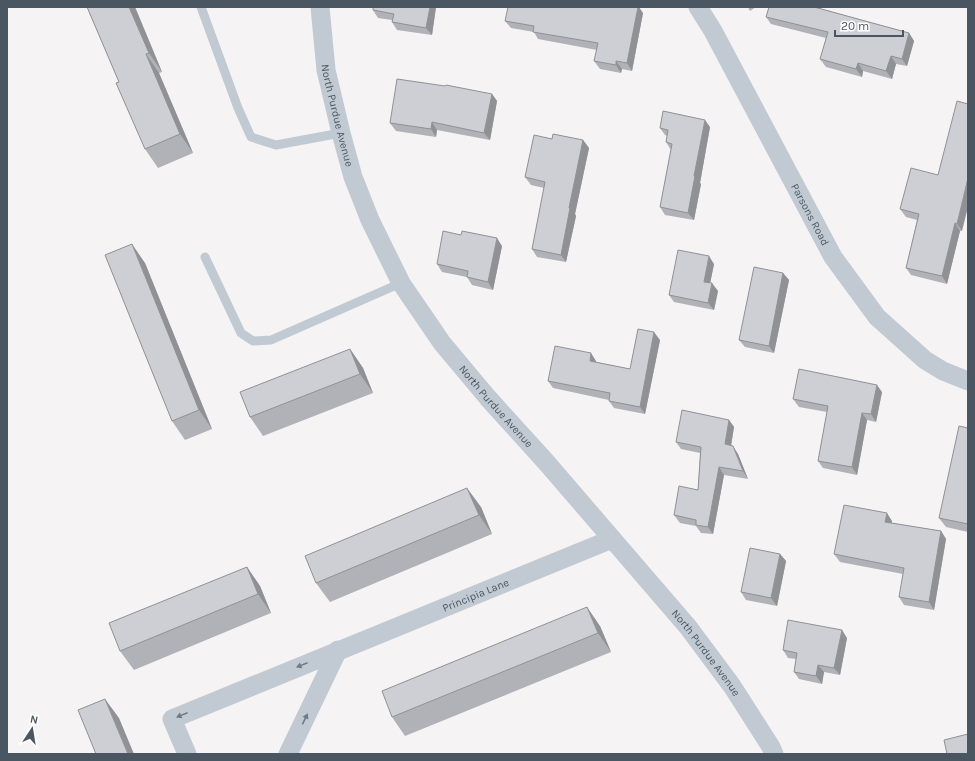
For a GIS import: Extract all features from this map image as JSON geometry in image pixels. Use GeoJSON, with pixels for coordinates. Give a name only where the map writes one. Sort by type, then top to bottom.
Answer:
{"type":"FeatureCollection","features":[{"type":"Feature","properties":{"kind":"street","name":"North Purdue Avenue"},"geometry":{"type":"LineString","coordinates":[[320,7],[326,70],[353,177],[370,220],[401,283],[442,343],[488,398],[546,462],[688,627],[732,686],[774,754]]}},
{"type":"Feature","properties":{"kind":"street","name":"Parsons Road"},"geometry":{"type":"LineString","coordinates":[[698,7],[713,31],[833,257],[877,317],[925,360],[943,371],[968,381]]}},
{"type":"Feature","properties":{"kind":"street","name":"Principia Lane"},"geometry":{"type":"LineString","coordinates":[[187,754],[172,719],[612,538]]}},
{"type":"Feature","properties":{"kind":"street"},"geometry":{"type":"LineString","coordinates":[[288,754],[338,650]]}},
{"type":"Feature","properties":{"kind":"lane"},"geometry":{"type":"LineString","coordinates":[[201,7],[238,108],[251,137],[276,145],[341,133]]}},
{"type":"Feature","properties":{"kind":"lane"},"geometry":{"type":"LineString","coordinates":[[205,257],[241,333],[253,341],[271,340],[401,283]]}},
{"type":"Feature","properties":{"kind":"building"},"geometry":{"type":"Polygon","coordinates":[[[87,7],[129,7],[149,53],[146,54],[180,134],[145,149],[116,83],[119,82],[87,7]]]}},
{"type":"Feature","properties":{"kind":"building"},"geometry":{"type":"Polygon","coordinates":[[[373,7],[430,7],[426,28],[392,22],[394,14],[373,10],[373,7]]]}},
{"type":"Feature","properties":{"kind":"building"},"geometry":{"type":"Polygon","coordinates":[[[508,7],[638,7],[627,63],[616,61],[616,65],[594,61],[598,43],[533,32],[534,26],[505,21],[508,7]]]}},
{"type":"Feature","properties":{"kind":"building"},"geometry":{"type":"Polygon","coordinates":[[[769,7],[814,7],[909,33],[902,59],[891,56],[886,71],[858,63],[856,69],[820,59],[828,32],[766,17],[769,7]]]}},
{"type":"Feature","properties":{"kind":"building"},"geometry":{"type":"Polygon","coordinates":[[[397,79],[446,85],[492,94],[484,133],[432,122],[431,129],[390,123],[397,79]]]}},
{"type":"Feature","properties":{"kind":"building"},"geometry":{"type":"Polygon","coordinates":[[[957,101],[968,104],[968,178],[942,276],[906,268],[919,214],[900,209],[911,168],[938,175],[957,101]]]}},
{"type":"Feature","properties":{"kind":"building"},"geometry":{"type":"Polygon","coordinates":[[[663,111],[705,120],[688,213],[660,207],[672,144],[666,142],[668,130],[660,128],[663,111]]]}},
{"type":"Feature","properties":{"kind":"building"},"geometry":{"type":"Polygon","coordinates":[[[553,134],[583,140],[561,255],[532,249],[545,182],[525,177],[534,135],[552,139],[553,134]]]}},
{"type":"Feature","properties":{"kind":"building"},"geometry":{"type":"Polygon","coordinates":[[[443,231],[461,235],[462,231],[497,238],[488,282],[467,277],[468,271],[437,264],[443,231]]]}},
{"type":"Feature","properties":{"kind":"building"},"geometry":{"type":"Polygon","coordinates":[[[132,244],[199,410],[172,421],[105,255],[132,244]]]}},
{"type":"Feature","properties":{"kind":"building"},"geometry":{"type":"Polygon","coordinates":[[[678,250],[709,256],[704,282],[712,283],[708,303],[669,295],[678,250]]]}},
{"type":"Feature","properties":{"kind":"building"},"geometry":{"type":"Polygon","coordinates":[[[754,267],[783,273],[769,346],[739,340],[754,267]]]}},
{"type":"Feature","properties":{"kind":"building"},"geometry":{"type":"Polygon","coordinates":[[[638,329],[654,332],[640,407],[609,401],[610,393],[548,381],[555,346],[591,353],[590,361],[630,369],[638,329]]]}},
{"type":"Feature","properties":{"kind":"building"},"geometry":{"type":"Polygon","coordinates":[[[350,349],[360,374],[250,417],[240,392],[350,349]]]}},
{"type":"Feature","properties":{"kind":"building"},"geometry":{"type":"Polygon","coordinates":[[[799,369],[877,385],[871,414],[862,413],[852,467],[818,461],[828,406],[793,399],[799,369]]]}},
{"type":"Feature","properties":{"kind":"building"},"geometry":{"type":"Polygon","coordinates":[[[682,410],[729,420],[725,444],[733,446],[743,471],[719,467],[708,527],[696,525],[696,520],[674,515],[679,486],[698,490],[701,447],[676,442],[682,410]]]}},
{"type":"Feature","properties":{"kind":"building"},"geometry":{"type":"Polygon","coordinates":[[[959,426],[968,428],[968,524],[939,518],[959,426]]]}},
{"type":"Feature","properties":{"kind":"building"},"geometry":{"type":"Polygon","coordinates":[[[467,488],[479,515],[316,583],[305,556],[467,488]]]}},
{"type":"Feature","properties":{"kind":"building"},"geometry":{"type":"Polygon","coordinates":[[[844,505],[887,513],[885,522],[941,531],[929,602],[899,597],[904,568],[834,554],[844,505]]]}},
{"type":"Feature","properties":{"kind":"building"},"geometry":{"type":"Polygon","coordinates":[[[750,548],[780,554],[771,598],[741,592],[750,548]]]}},
{"type":"Feature","properties":{"kind":"building"},"geometry":{"type":"Polygon","coordinates":[[[247,567],[258,594],[120,651],[109,623],[247,567]]]}},
{"type":"Feature","properties":{"kind":"building"},"geometry":{"type":"Polygon","coordinates":[[[587,607],[598,633],[392,717],[382,691],[587,607]]]}},
{"type":"Feature","properties":{"kind":"building"},"geometry":{"type":"Polygon","coordinates":[[[788,620],[842,630],[834,668],[818,665],[816,676],[794,672],[797,653],[783,650],[788,620]]]}},
{"type":"Feature","properties":{"kind":"building"},"geometry":{"type":"Polygon","coordinates":[[[105,699],[128,754],[96,754],[78,710],[105,699]]]}},
{"type":"Feature","properties":{"kind":"building"},"geometry":{"type":"Polygon","coordinates":[[[968,734],[968,754],[947,754],[944,740],[968,734]]]}}]}
